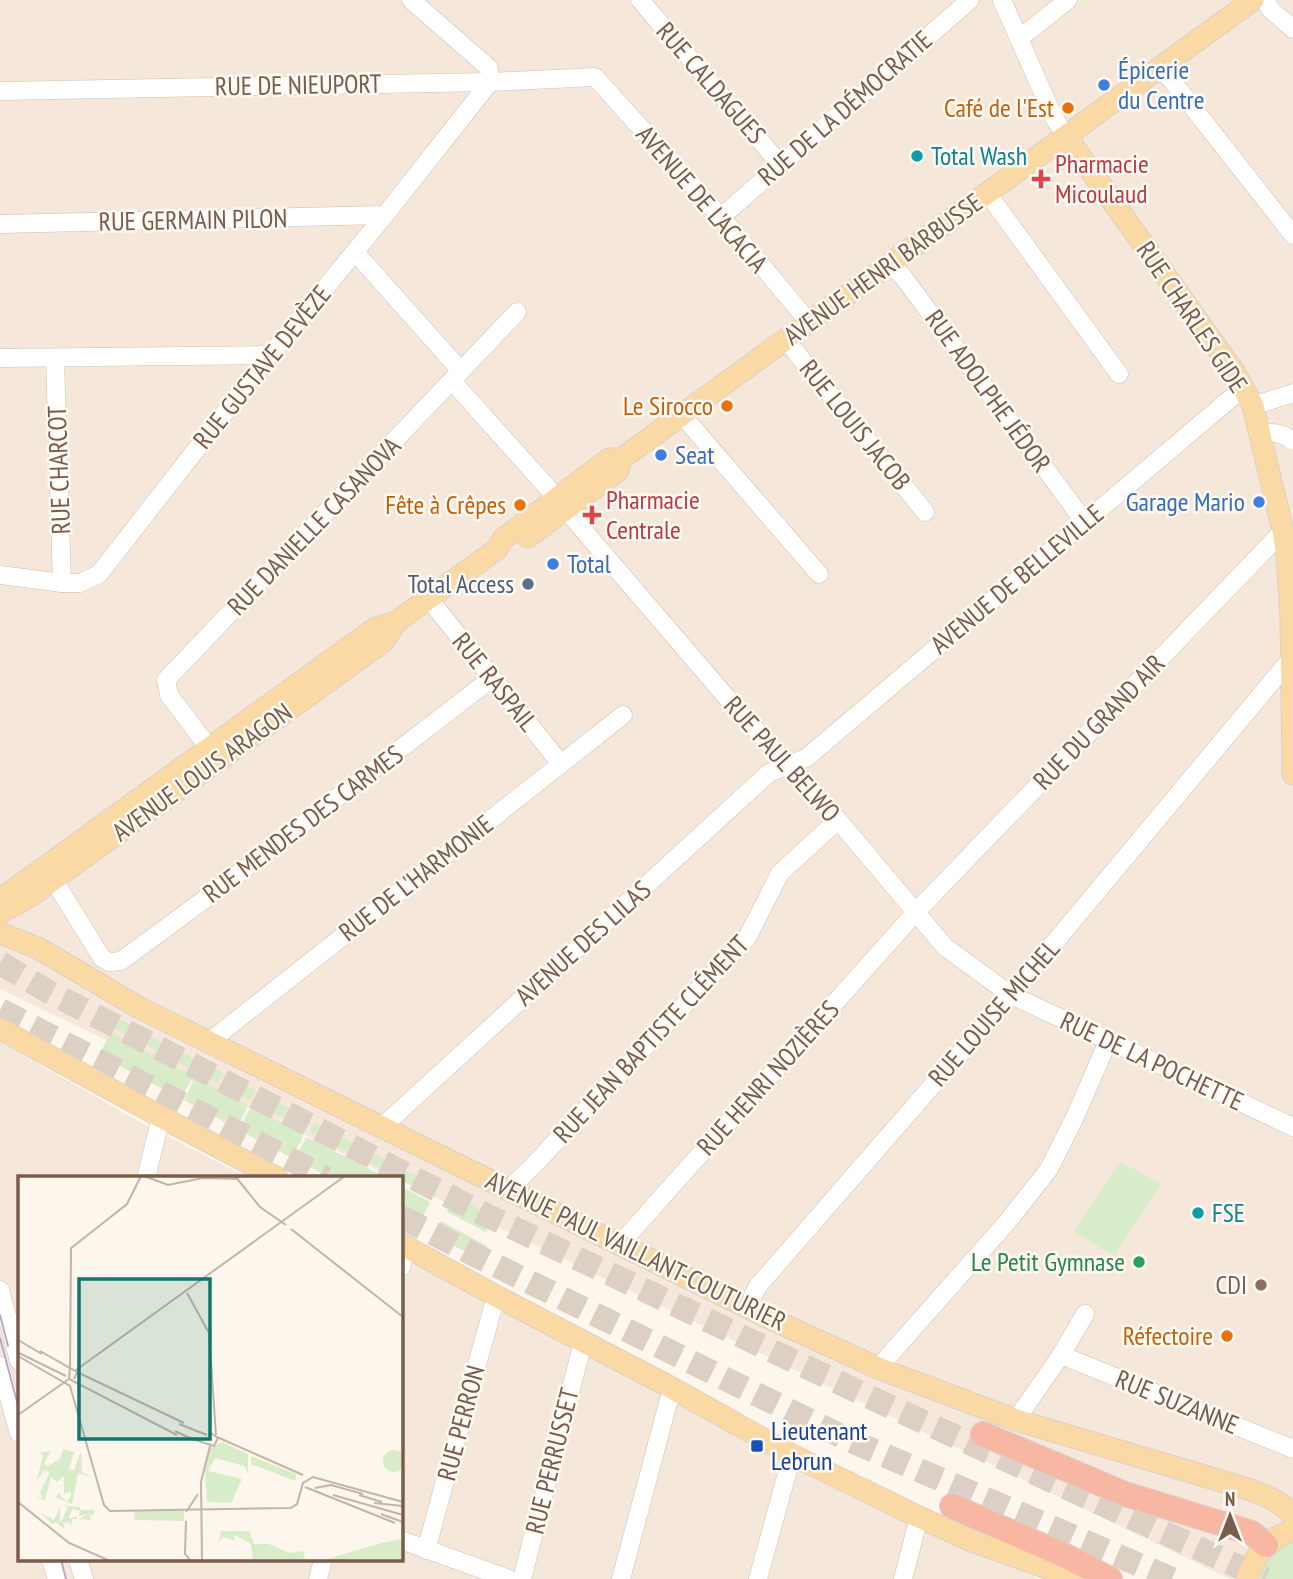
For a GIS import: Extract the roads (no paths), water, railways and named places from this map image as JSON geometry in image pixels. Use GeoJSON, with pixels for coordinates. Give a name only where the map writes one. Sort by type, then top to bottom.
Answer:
{"type":"FeatureCollection","features":[{"type":"Feature","properties":{"kind":"highway"},"geometry":{"type":"LineString","coordinates":[[983,1434],[1125,1494],[1252,1533],[1266,1545]]}},
{"type":"Feature","properties":{"kind":"highway"},"geometry":{"type":"LineString","coordinates":[[952,1506],[1070,1558],[1110,1579]]}},
{"type":"Feature","properties":{"kind":"main road","name":"AVENUE HENRI BARBUSSE"},"geometry":{"type":"LineString","coordinates":[[648,439],[1253,0]]}},
{"type":"Feature","properties":{"kind":"main road","name":"RUE CHARLES GIDE"},"geometry":{"type":"LineString","coordinates":[[1066,136],[1219,349],[1267,433],[1290,586],[1293,774]]}},
{"type":"Feature","properties":{"kind":"main road","name":"AVENUE LOUIS ARAGON"},"geometry":{"type":"LineString","coordinates":[[0,898],[373,629],[396,622],[429,599],[497,549],[503,539],[561,503],[609,459],[621,459],[648,439]]}},
{"type":"Feature","properties":{"kind":"main road","name":"AVENUE LOUIS ARAGON"},"geometry":{"type":"LineString","coordinates":[[0,913],[32,895],[384,641],[396,622]]}},
{"type":"Feature","properties":{"kind":"main road","name":"AVENUE PAUL VAILLANT-COUTURIER"},"geometry":{"type":"LineString","coordinates":[[0,933],[38,948],[138,1007],[747,1307],[878,1368],[1016,1420],[1248,1489],[1267,1497],[1293,1516]]}},
{"type":"Feature","properties":{"kind":"main road"},"geometry":{"type":"LineString","coordinates":[[1,1030],[273,1176]]}},
{"type":"Feature","properties":{"kind":"main road"},"geometry":{"type":"LineString","coordinates":[[403,1252],[496,1296],[672,1388],[792,1455],[919,1517],[974,1542],[1078,1579]]}},
{"type":"Feature","properties":{"kind":"main road"},"geometry":{"type":"LineString","coordinates":[[1247,1579],[1254,1559],[1266,1545],[1281,1534],[1293,1530]]}},
{"type":"Feature","properties":{"kind":"street"},"geometry":{"type":"LineString","coordinates":[[411,0],[489,68],[490,82]]}},
{"type":"Feature","properties":{"kind":"street","name":"RUE DE LA DÉMOCRATIE"},"geometry":{"type":"LineString","coordinates":[[720,217],[970,0]]}},
{"type":"Feature","properties":{"kind":"street","name":"RUE CHARLES GIDE"},"geometry":{"type":"LineString","coordinates":[[1002,0],[1054,118],[1066,136]]}},
{"type":"Feature","properties":{"kind":"street"},"geometry":{"type":"LineString","coordinates":[[1020,38],[1068,0]]}},
{"type":"Feature","properties":{"kind":"street"},"geometry":{"type":"LineString","coordinates":[[1265,0],[1271,10],[1293,29]]}},
{"type":"Feature","properties":{"kind":"street","name":"RUE CALDAGUES"},"geometry":{"type":"LineString","coordinates":[[642,1],[780,164]]}},
{"type":"Feature","properties":{"kind":"street"},"geometry":{"type":"LineString","coordinates":[[1161,67],[1293,235]]}},
{"type":"Feature","properties":{"kind":"street","name":"RUE DE NIEUPORT"},"geometry":{"type":"LineString","coordinates":[[0,91],[490,82],[595,77]]}},
{"type":"Feature","properties":{"kind":"street","name":"AVENUE DE L'ACACIA"},"geometry":{"type":"LineString","coordinates":[[595,77],[720,217],[807,322]]}},
{"type":"Feature","properties":{"kind":"street","name":"RUE GUSTAVE DEVÈZE"},"geometry":{"type":"LineString","coordinates":[[0,575],[80,583],[99,574],[270,355],[490,82]]}},
{"type":"Feature","properties":{"kind":"street"},"geometry":{"type":"LineString","coordinates":[[988,194],[1119,374]]}},
{"type":"Feature","properties":{"kind":"street","name":"RUE GERMAIN PILON"},"geometry":{"type":"LineString","coordinates":[[0,224],[385,215]]}},
{"type":"Feature","properties":{"kind":"street","name":"RUE PAUL BELWO"},"geometry":{"type":"LineString","coordinates":[[355,251],[561,503],[734,706],[838,820],[915,913],[945,947],[1011,995]]}},
{"type":"Feature","properties":{"kind":"street","name":"RUE ADOLPHE JÉDOR"},"geometry":{"type":"LineString","coordinates":[[890,263],[904,278],[1084,521]]}},
{"type":"Feature","properties":{"kind":"street","name":"RUE DANIELLE CASANOVA"},"geometry":{"type":"LineString","coordinates":[[209,748],[169,695],[166,680],[517,312]]}},
{"type":"Feature","properties":{"kind":"street","name":"RUE LOUIS JACOB"},"geometry":{"type":"LineString","coordinates":[[784,339],[925,512]]}},
{"type":"Feature","properties":{"kind":"street"},"geometry":{"type":"LineString","coordinates":[[0,358],[270,355]]}},
{"type":"Feature","properties":{"kind":"street","name":"RUE CHARCOT"},"geometry":{"type":"LineString","coordinates":[[55,358],[62,583]]}},
{"type":"Feature","properties":{"kind":"street"},"geometry":{"type":"LineString","coordinates":[[1286,395],[1267,433],[1284,435],[1293,441]]}},
{"type":"Feature","properties":{"kind":"street","name":"AVENUE DE BELLEVILLE"},"geometry":{"type":"LineString","coordinates":[[788,766],[806,758],[1084,521],[1248,397],[1286,395]]}},
{"type":"Feature","properties":{"kind":"street"},"geometry":{"type":"LineString","coordinates":[[682,415],[819,575]]}},
{"type":"Feature","properties":{"kind":"street","name":"RUE DU GRAND AIR"},"geometry":{"type":"LineString","coordinates":[[915,913],[1283,531]]}},
{"type":"Feature","properties":{"kind":"street","name":"RUE RASPAIL"},"geometry":{"type":"LineString","coordinates":[[429,599],[561,764]]}},
{"type":"Feature","properties":{"kind":"street","name":"RUE LOUISE MICHEL"},"geometry":{"type":"LineString","coordinates":[[747,1307],[758,1286],[1011,995],[1290,660]]}},
{"type":"Feature","properties":{"kind":"street","name":"RUE MENDES DES CARMES"},"geometry":{"type":"LineString","coordinates":[[53,879],[102,958],[109,962],[121,961],[492,678]]}},
{"type":"Feature","properties":{"kind":"street","name":"RUE DE L'HARMONIE"},"geometry":{"type":"LineString","coordinates":[[209,1042],[623,715]]}},
{"type":"Feature","properties":{"kind":"street","name":"AVENUE DES LILAS"},"geometry":{"type":"LineString","coordinates":[[382,1127],[769,773],[788,766]]}},
{"type":"Feature","properties":{"kind":"street","name":"RUE JEAN BAPTISTE CLÉMENT"},"geometry":{"type":"LineString","coordinates":[[509,1189],[747,938],[780,873],[838,820]]}},
{"type":"Feature","properties":{"kind":"street","name":"RUE HENRI NOZIÈRES"},"geometry":{"type":"LineString","coordinates":[[621,1243],[915,913]]}},
{"type":"Feature","properties":{"kind":"street","name":"RUE DE LA POCHETTE"},"geometry":{"type":"LineString","coordinates":[[1011,995],[1293,1127]]}},
{"type":"Feature","properties":{"kind":"street"},"geometry":{"type":"LineString","coordinates":[[878,1368],[1008,1221],[1049,1169],[1108,1041]]}},
{"type":"Feature","properties":{"kind":"street"},"geometry":{"type":"LineString","coordinates":[[146,1176],[161,1118]]}},
{"type":"Feature","properties":{"kind":"street"},"geometry":{"type":"LineString","coordinates":[[0,1290],[18,1357]]}},
{"type":"Feature","properties":{"kind":"street","name":"RUE PERRON"},"geometry":{"type":"LineString","coordinates":[[426,1550],[496,1296]]}},
{"type":"Feature","properties":{"kind":"street"},"geometry":{"type":"LineString","coordinates":[[1016,1420],[1061,1355],[1085,1314]]}},
{"type":"Feature","properties":{"kind":"street","name":"RUE PERRUSSET"},"geometry":{"type":"LineString","coordinates":[[522,1579],[583,1342]]}},
{"type":"Feature","properties":{"kind":"street","name":"RUE SUZANNE"},"geometry":{"type":"LineString","coordinates":[[1061,1355],[1293,1449]]}},
{"type":"Feature","properties":{"kind":"street"},"geometry":{"type":"LineString","coordinates":[[0,1366],[5,1399],[18,1431]]}},
{"type":"Feature","properties":{"kind":"street"},"geometry":{"type":"LineString","coordinates":[[621,1579],[672,1388]]}},
{"type":"Feature","properties":{"kind":"street"},"geometry":{"type":"LineString","coordinates":[[758,1579],[792,1455]]}},
{"type":"Feature","properties":{"kind":"street"},"geometry":{"type":"LineString","coordinates":[[903,1579],[919,1517]]}},
{"type":"Feature","properties":{"kind":"street"},"geometry":{"type":"LineString","coordinates":[[402,1540],[509,1579]]}},
{"type":"Feature","properties":{"kind":"street"},"geometry":{"type":"LineString","coordinates":[[52,1562],[57,1579]]}},
{"type":"Feature","properties":{"kind":"street"},"geometry":{"type":"LineString","coordinates":[[79,1562],[84,1579]]}},
{"type":"Feature","properties":{"kind":"street"},"geometry":{"type":"LineString","coordinates":[[318,1579],[322,1562]]}},
{"type":"Feature","properties":{"kind":"tunnel"},"geometry":{"type":"LineString","coordinates":[[0,963],[49,992],[484,1214],[863,1394],[1265,1579]]}},
{"type":"Feature","properties":{"kind":"tunnel"},"geometry":{"type":"LineString","coordinates":[[0,1010],[322,1176]]}},
{"type":"Feature","properties":{"kind":"tunnel"},"geometry":{"type":"LineString","coordinates":[[402,1218],[849,1440],[1172,1579]]}},
{"type":"Feature","properties":{"kind":"tram line"},"geometry":{"type":"LineString","coordinates":[[0,1315],[8,1346]]}},
{"type":"Feature","properties":{"kind":"tram line"},"geometry":{"type":"LineString","coordinates":[[0,1338],[18,1405]]}},
{"type":"Feature","properties":{"kind":"tram line"},"geometry":{"type":"LineString","coordinates":[[62,1562],[66,1579]]}},
{"type":"Feature","properties":{"kind":"place","name":"Épicerie du Centre"},"geometry":{"type":"Point","coordinates":[1104,85]}},
{"type":"Feature","properties":{"kind":"place","name":"Café de l'Est"},"geometry":{"type":"Point","coordinates":[1068,108]}},
{"type":"Feature","properties":{"kind":"place","name":"Total Wash"},"geometry":{"type":"Point","coordinates":[917,156]}},
{"type":"Feature","properties":{"kind":"place","name":"Pharmacie Micoulaud"},"geometry":{"type":"Point","coordinates":[1041,179]}},
{"type":"Feature","properties":{"kind":"place","name":"Le Sirocco"},"geometry":{"type":"Point","coordinates":[727,406]}},
{"type":"Feature","properties":{"kind":"place","name":"Seat"},"geometry":{"type":"Point","coordinates":[661,455]}},
{"type":"Feature","properties":{"kind":"place","name":"Garage Mario"},"geometry":{"type":"Point","coordinates":[1259,502]}},
{"type":"Feature","properties":{"kind":"place","name":"Fête à Crêpes"},"geometry":{"type":"Point","coordinates":[520,505]}},
{"type":"Feature","properties":{"kind":"place","name":"Pharmacie Centrale"},"geometry":{"type":"Point","coordinates":[592,515]}},
{"type":"Feature","properties":{"kind":"place","name":"Total"},"geometry":{"type":"Point","coordinates":[553,564]}},
{"type":"Feature","properties":{"kind":"place","name":"Total Access"},"geometry":{"type":"Point","coordinates":[528,584]}},
{"type":"Feature","properties":{"kind":"place","name":"FSE"},"geometry":{"type":"Point","coordinates":[1198,1213]}},
{"type":"Feature","properties":{"kind":"place","name":"Le Petit Gymnase"},"geometry":{"type":"Point","coordinates":[1139,1262]}},
{"type":"Feature","properties":{"kind":"place","name":"CDI"},"geometry":{"type":"Point","coordinates":[1261,1285]}},
{"type":"Feature","properties":{"kind":"place","name":"Réfectoire"},"geometry":{"type":"Point","coordinates":[1227,1336]}},
{"type":"Feature","properties":{"kind":"place","name":"Lieutenant Lebrun"},"geometry":{"type":"Point","coordinates":[757,1446]}}]}
